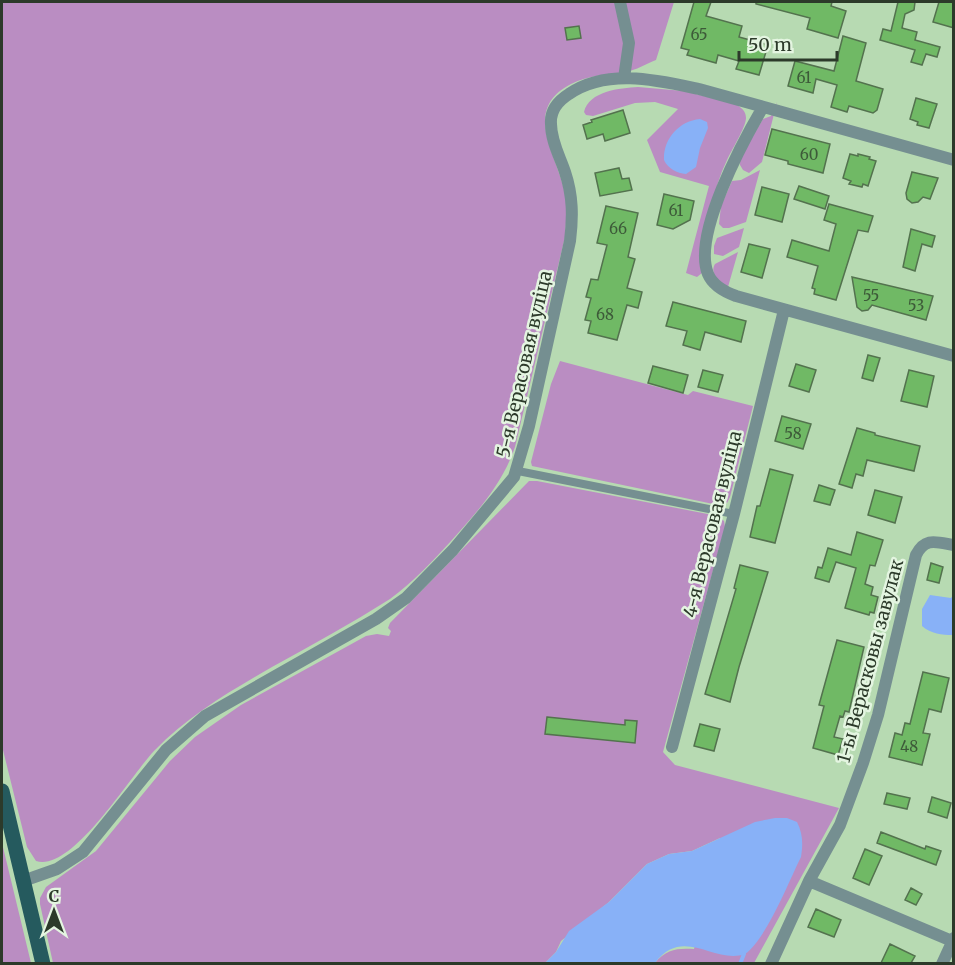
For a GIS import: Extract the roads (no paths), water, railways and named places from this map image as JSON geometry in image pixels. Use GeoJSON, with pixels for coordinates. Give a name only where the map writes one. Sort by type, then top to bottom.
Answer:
{"type":"FeatureCollection","features":[{"type":"Feature","properties":{"kind":"main road"},"geometry":{"type":"LineString","coordinates":[[2,791],[43,963]]}},
{"type":"Feature","properties":{"kind":"street"},"geometry":{"type":"LineString","coordinates":[[620,2],[629,43],[624,78]]}},
{"type":"Feature","properties":{"kind":"street","name":"5-я Верасовая вуліца"},"geometry":{"type":"LineString","coordinates":[[23,881],[57,869],[83,852],[166,750],[205,716],[376,620],[399,604],[466,536],[501,496],[518,471],[570,241],[573,213],[570,191],[552,137],[550,122],[553,110],[562,98],[576,88],[596,81],[624,78],[691,87],[954,160]]}},
{"type":"Feature","properties":{"kind":"street"},"geometry":{"type":"LineString","coordinates":[[763,107],[739,148],[722,188],[706,251],[706,266],[712,280],[723,290],[736,296],[954,356]]}},
{"type":"Feature","properties":{"kind":"street","name":"4-я Верасовая вуліца"},"geometry":{"type":"LineString","coordinates":[[672,747],[734,514],[784,310]]}},
{"type":"Feature","properties":{"kind":"street","name":"1-ы Верасковы завулак"},"geometry":{"type":"LineString","coordinates":[[771,963],[809,882],[840,825],[863,763],[878,715],[916,555],[920,546],[928,542],[954,545]]}},
{"type":"Feature","properties":{"kind":"street"},"geometry":{"type":"LineString","coordinates":[[809,882],[953,939],[942,963]]}},
{"type":"Feature","properties":{"kind":"lane"},"geometry":{"type":"LineString","coordinates":[[518,471],[734,514]]}},
{"type":"Feature","properties":{"kind":"water"},"geometry":{"type":"Polygon","coordinates":[[[700,119],[707,122],[708,128],[696,167],[686,174],[676,172],[664,160],[669,138],[685,123],[700,119]]]}},
{"type":"Feature","properties":{"kind":"water"},"geometry":{"type":"Polygon","coordinates":[[[930,595],[951,598],[953,595],[953,635],[937,634],[922,626],[922,609],[930,595]]]}},
{"type":"Feature","properties":{"kind":"water"},"geometry":{"type":"Polygon","coordinates":[[[787,818],[797,822],[802,839],[801,857],[769,923],[745,954],[722,955],[688,946],[677,947],[666,952],[655,963],[545,963],[556,952],[569,931],[609,902],[647,864],[669,854],[692,851],[755,822],[787,818]]]}},
{"type":"Feature","properties":{"kind":"waterway"},"geometry":{"type":"LineString","coordinates":[[740,964],[744,954]]}}]}
